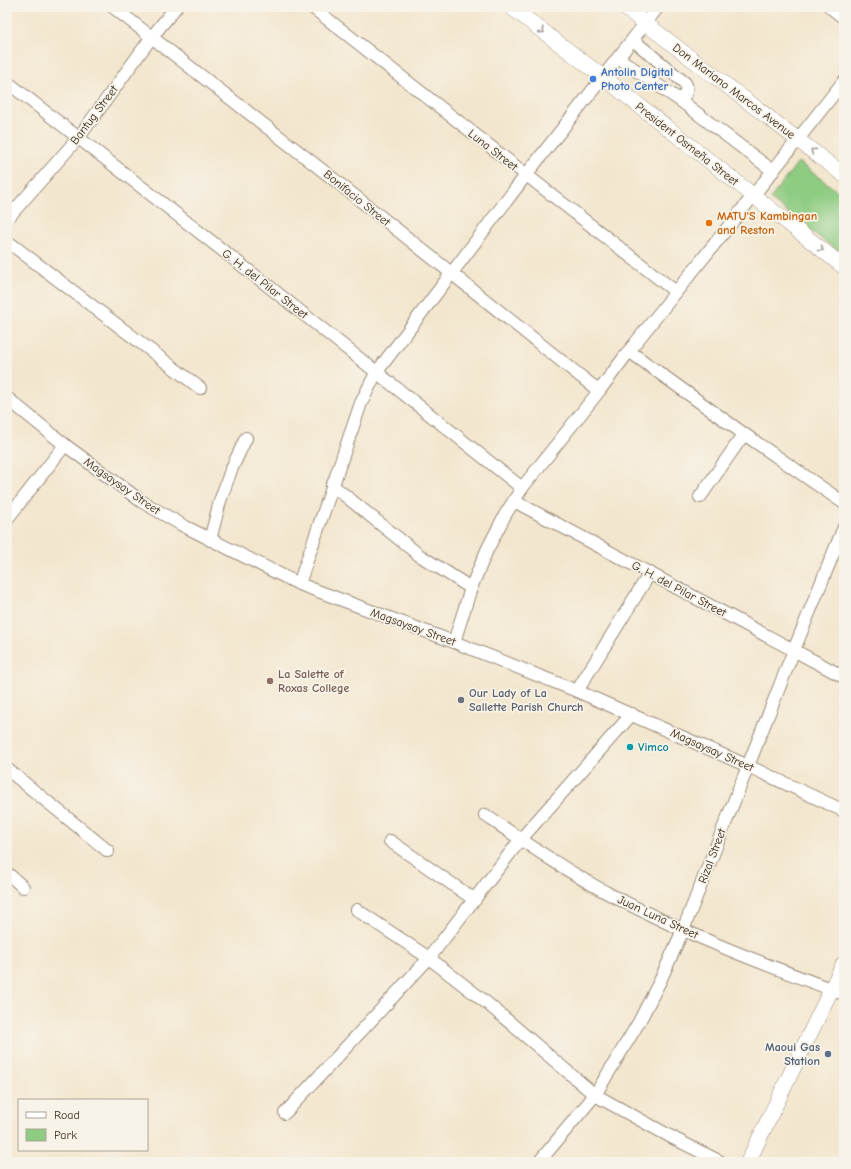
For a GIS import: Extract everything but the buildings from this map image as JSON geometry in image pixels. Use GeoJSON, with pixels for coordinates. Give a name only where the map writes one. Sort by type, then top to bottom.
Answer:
{"type":"FeatureCollection","features":[{"type":"Feature","properties":{"kind":"main road","name":"President Osmeña Street"},"geometry":{"type":"LineString","coordinates":[[511,7],[844,267]]}},
{"type":"Feature","properties":{"kind":"main road","name":"Don Mariano Marcos Avenue"},"geometry":{"type":"LineString","coordinates":[[624,7],[844,175]]}},
{"type":"Feature","properties":{"kind":"main road"},"geometry":{"type":"LineString","coordinates":[[748,1162],[838,992],[844,963]]}},
{"type":"Feature","properties":{"kind":"street","name":"Bonifacio Street"},"geometry":{"type":"LineString","coordinates":[[113,7],[336,181],[599,391]]}},
{"type":"Feature","properties":{"kind":"street","name":"Bantug Street"},"geometry":{"type":"LineString","coordinates":[[7,219],[79,137],[151,38],[176,7]]}},
{"type":"Feature","properties":{"kind":"street","name":"Luna Street"},"geometry":{"type":"LineString","coordinates":[[312,7],[676,292]]}},
{"type":"Feature","properties":{"kind":"street"},"geometry":{"type":"LineString","coordinates":[[299,584],[361,403],[376,373],[526,175],[658,7]]}},
{"type":"Feature","properties":{"kind":"street"},"geometry":{"type":"LineString","coordinates":[[830,7],[844,18]]}},
{"type":"Feature","properties":{"kind":"street"},"geometry":{"type":"LineString","coordinates":[[633,40],[685,83],[687,86],[681,101]]}},
{"type":"Feature","properties":{"kind":"street"},"geometry":{"type":"LineString","coordinates":[[618,58],[681,101],[773,171]]}},
{"type":"Feature","properties":{"kind":"street"},"geometry":{"type":"LineString","coordinates":[[454,642],[471,588],[487,550],[522,488],[844,81]]}},
{"type":"Feature","properties":{"kind":"street","name":"G. H. del Pilar Street"},"geometry":{"type":"LineString","coordinates":[[7,82],[79,137],[522,488]]}},
{"type":"Feature","properties":{"kind":"street"},"geometry":{"type":"LineString","coordinates":[[7,241],[200,388]]}},
{"type":"Feature","properties":{"kind":"street"},"geometry":{"type":"LineString","coordinates":[[629,351],[744,434],[844,503]]}},
{"type":"Feature","properties":{"kind":"street","name":"Magsaysay Street"},"geometry":{"type":"LineString","coordinates":[[7,398],[65,445],[141,501],[210,540],[299,584],[454,642],[577,691],[748,766],[844,811]]}},
{"type":"Feature","properties":{"kind":"street"},"geometry":{"type":"LineString","coordinates":[[700,497],[744,434]]}},
{"type":"Feature","properties":{"kind":"street"},"geometry":{"type":"LineString","coordinates":[[210,540],[220,501],[231,470],[246,438]]}},
{"type":"Feature","properties":{"kind":"street"},"geometry":{"type":"LineString","coordinates":[[7,519],[65,445]]}},
{"type":"Feature","properties":{"kind":"street"},"geometry":{"type":"LineString","coordinates":[[332,485],[419,555],[471,588]]}},
{"type":"Feature","properties":{"kind":"street","name":"G. H. del Pilar Street"},"geometry":{"type":"LineString","coordinates":[[514,500],[844,677]]}},
{"type":"Feature","properties":{"kind":"street","name":"Rizal Street"},"geometry":{"type":"LineString","coordinates":[[539,1162],[595,1095],[639,1022],[660,981],[683,930],[844,527]]}},
{"type":"Feature","properties":{"kind":"street"},"geometry":{"type":"LineString","coordinates":[[577,691],[650,573]]}},
{"type":"Feature","properties":{"kind":"street"},"geometry":{"type":"LineString","coordinates":[[285,1113],[429,958],[476,900],[521,839],[632,714]]}},
{"type":"Feature","properties":{"kind":"street"},"geometry":{"type":"LineString","coordinates":[[7,769],[108,851]]}},
{"type":"Feature","properties":{"kind":"street","name":"Juan Luna Street"},"geometry":{"type":"LineString","coordinates":[[485,815],[612,896],[683,930],[838,992]]}},
{"type":"Feature","properties":{"kind":"street"},"geometry":{"type":"LineString","coordinates":[[390,841],[476,900]]}},
{"type":"Feature","properties":{"kind":"street"},"geometry":{"type":"LineString","coordinates":[[7,873],[23,887]]}},
{"type":"Feature","properties":{"kind":"street"},"geometry":{"type":"LineString","coordinates":[[357,910],[429,958],[488,1004],[595,1095],[675,1139],[721,1162]]}},
{"type":"Feature","properties":{"kind":"green space"},"geometry":{"type":"Polygon","coordinates":[[[798,162],[844,196],[844,256],[770,199],[798,162]]]}},
{"type":"Feature","properties":{"kind":"place","name":"Antolin Digital Photo Center"},"geometry":{"type":"Point","coordinates":[593,79]}},
{"type":"Feature","properties":{"kind":"place","name":"MATU'S Kambingan and Reston"},"geometry":{"type":"Point","coordinates":[709,223]}},
{"type":"Feature","properties":{"kind":"place","name":"La Salette of Roxas College"},"geometry":{"type":"Point","coordinates":[270,681]}},
{"type":"Feature","properties":{"kind":"place","name":"Our Lady of La Sallette Parish Church"},"geometry":{"type":"Point","coordinates":[461,700]}},
{"type":"Feature","properties":{"kind":"place","name":"Vimco"},"geometry":{"type":"Point","coordinates":[630,747]}},
{"type":"Feature","properties":{"kind":"place","name":"Maoui Gas Station"},"geometry":{"type":"Point","coordinates":[828,1054]}}]}
